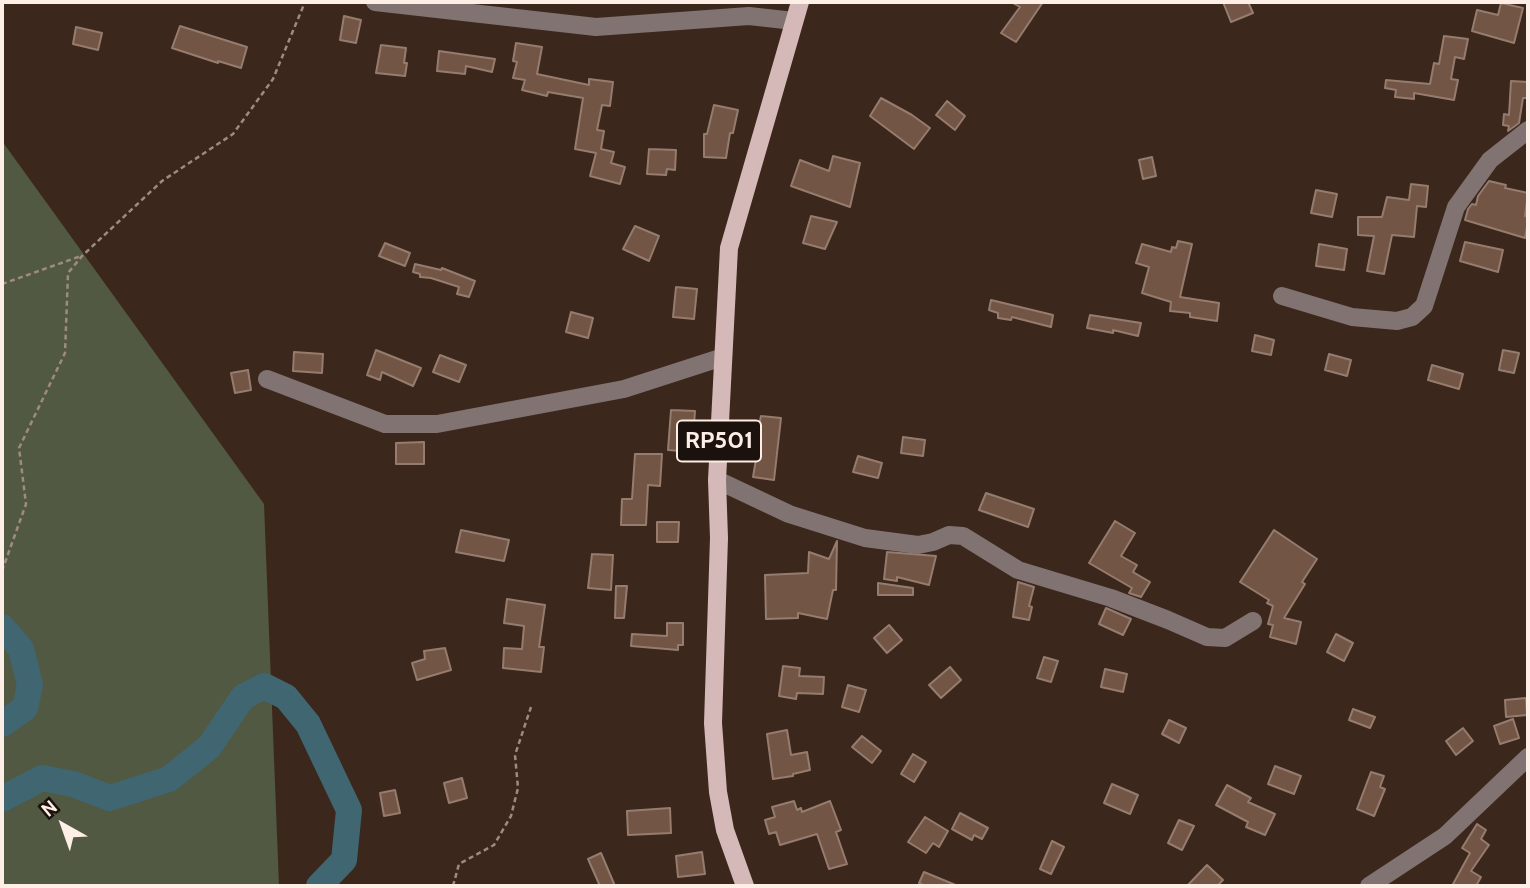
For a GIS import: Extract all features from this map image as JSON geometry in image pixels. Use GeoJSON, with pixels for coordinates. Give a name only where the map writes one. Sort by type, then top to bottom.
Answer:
{"type":"FeatureCollection","features":[{"type":"Feature","properties":{"kind":"main road","name":"RP501"},"geometry":{"type":"LineString","coordinates":[[745,886],[725,830],[718,792],[713,723],[719,538],[717,480],[729,248],[800,2]]}},
{"type":"Feature","properties":{"kind":"street"},"geometry":{"type":"LineString","coordinates":[[375,2],[596,27],[749,16],[794,21]]}},
{"type":"Feature","properties":{"kind":"street"},"geometry":{"type":"LineString","coordinates":[[1282,296],[1352,317],[1397,321],[1412,317],[1423,306],[1456,207],[1490,160],[1528,130]]}},
{"type":"Feature","properties":{"kind":"street"},"geometry":{"type":"LineString","coordinates":[[267,379],[385,424],[437,424],[624,389],[723,357]]}},
{"type":"Feature","properties":{"kind":"street"},"geometry":{"type":"LineString","coordinates":[[717,480],[789,514],[865,538],[918,545],[949,535],[963,536],[1018,570],[1111,598],[1207,637],[1225,638],[1254,621]]}},
{"type":"Feature","properties":{"kind":"street"},"geometry":{"type":"LineString","coordinates":[[1369,886],[1444,836],[1528,757]]}},
{"type":"Feature","properties":{"kind":"path"},"geometry":{"type":"LineString","coordinates":[[2,571],[26,504],[19,448],[65,353],[68,273],[82,256],[162,181],[233,134],[273,79],[305,2]]}},
{"type":"Feature","properties":{"kind":"path"},"geometry":{"type":"LineString","coordinates":[[2,284],[82,256]]}},
{"type":"Feature","properties":{"kind":"path"},"geometry":{"type":"LineString","coordinates":[[453,886],[459,864],[494,845],[511,816],[518,788],[515,755],[531,707]]}},
{"type":"Feature","properties":{"kind":"green space"},"geometry":{"type":"Polygon","coordinates":[[[2,141],[264,504],[279,886],[2,886],[2,141]]]}},
{"type":"Feature","properties":{"kind":"building"},"geometry":{"type":"Polygon","coordinates":[[[1011,2],[1043,2],[1016,42],[1001,33],[1020,7],[1011,2]]]}},
{"type":"Feature","properties":{"kind":"building"},"geometry":{"type":"Polygon","coordinates":[[[1223,2],[1248,2],[1253,13],[1231,22],[1223,2]]]}},
{"type":"Feature","properties":{"kind":"building"},"geometry":{"type":"Polygon","coordinates":[[[1501,3],[1523,8],[1514,43],[1472,31],[1477,10],[1498,15],[1501,3]]]}},
{"type":"Feature","properties":{"kind":"building"},"geometry":{"type":"Polygon","coordinates":[[[344,16],[361,20],[356,43],[340,40],[344,16]]]}},
{"type":"Feature","properties":{"kind":"building"},"geometry":{"type":"Polygon","coordinates":[[[180,26],[247,47],[241,68],[172,48],[180,26]]]}},
{"type":"Feature","properties":{"kind":"building"},"geometry":{"type":"Polygon","coordinates":[[[76,27],[102,33],[98,50],[73,44],[76,27]]]}},
{"type":"Feature","properties":{"kind":"building"},"geometry":{"type":"Polygon","coordinates":[[[1444,36],[1468,39],[1464,59],[1455,57],[1451,79],[1458,80],[1454,100],[1414,93],[1414,99],[1395,97],[1396,90],[1385,88],[1386,80],[1430,84],[1434,63],[1439,64],[1444,36]]]}},
{"type":"Feature","properties":{"kind":"building"},"geometry":{"type":"Polygon","coordinates":[[[516,43],[542,47],[537,74],[589,85],[589,79],[613,82],[610,106],[602,105],[597,130],[604,131],[601,149],[614,152],[611,163],[625,167],[620,184],[590,176],[596,153],[575,149],[583,98],[548,92],[547,96],[522,90],[525,80],[513,78],[517,62],[513,61],[516,43]]]}},
{"type":"Feature","properties":{"kind":"building"},"geometry":{"type":"Polygon","coordinates":[[[381,45],[406,48],[405,76],[376,73],[381,45]]]}},
{"type":"Feature","properties":{"kind":"building"},"geometry":{"type":"Polygon","coordinates":[[[439,51],[495,59],[492,72],[466,66],[465,74],[437,71],[439,51]]]}},
{"type":"Feature","properties":{"kind":"building"},"geometry":{"type":"Polygon","coordinates":[[[1511,81],[1528,82],[1528,98],[1523,98],[1519,123],[1508,131],[1509,126],[1503,125],[1504,114],[1509,115],[1511,81]]]}},
{"type":"Feature","properties":{"kind":"building"},"geometry":{"type":"Polygon","coordinates":[[[881,98],[930,128],[914,149],[870,116],[881,98]]]}},
{"type":"Feature","properties":{"kind":"building"},"geometry":{"type":"Polygon","coordinates":[[[947,101],[965,116],[955,130],[936,115],[947,101]]]}},
{"type":"Feature","properties":{"kind":"building"},"geometry":{"type":"Polygon","coordinates":[[[714,105],[738,110],[733,133],[730,133],[726,158],[704,157],[704,134],[707,134],[714,105]]]}},
{"type":"Feature","properties":{"kind":"building"},"geometry":{"type":"Polygon","coordinates":[[[649,149],[676,150],[675,170],[667,169],[666,175],[647,174],[649,149]]]}},
{"type":"Feature","properties":{"kind":"building"},"geometry":{"type":"Polygon","coordinates":[[[833,156],[860,163],[850,207],[791,186],[800,160],[829,171],[833,156]]]}},
{"type":"Feature","properties":{"kind":"building"},"geometry":{"type":"Polygon","coordinates":[[[1152,157],[1156,176],[1143,179],[1139,160],[1152,157]]]}},
{"type":"Feature","properties":{"kind":"building"},"geometry":{"type":"Polygon","coordinates":[[[1489,181],[1528,193],[1525,238],[1465,220],[1468,209],[1472,204],[1476,205],[1478,196],[1489,181]]]}},
{"type":"Feature","properties":{"kind":"building"},"geometry":{"type":"Polygon","coordinates":[[[1411,184],[1428,186],[1426,207],[1417,206],[1414,237],[1392,235],[1384,274],[1367,271],[1374,236],[1358,235],[1358,217],[1382,217],[1387,197],[1409,200],[1411,184]]]}},
{"type":"Feature","properties":{"kind":"building"},"geometry":{"type":"Polygon","coordinates":[[[1316,190],[1337,194],[1332,217],[1311,213],[1316,190]]]}},
{"type":"Feature","properties":{"kind":"building"},"geometry":{"type":"Polygon","coordinates":[[[811,216],[837,222],[825,249],[803,243],[811,216]]]}},
{"type":"Feature","properties":{"kind":"building"},"geometry":{"type":"Polygon","coordinates":[[[635,226],[659,236],[649,261],[623,249],[635,226]]]}},
{"type":"Feature","properties":{"kind":"building"},"geometry":{"type":"Polygon","coordinates":[[[1178,241],[1192,244],[1180,297],[1219,303],[1217,321],[1190,317],[1190,313],[1170,311],[1171,302],[1142,293],[1149,267],[1136,263],[1142,244],[1171,252],[1178,241]]]}},
{"type":"Feature","properties":{"kind":"building"},"geometry":{"type":"Polygon","coordinates":[[[1465,242],[1503,250],[1498,272],[1460,261],[1465,242]]]}},
{"type":"Feature","properties":{"kind":"building"},"geometry":{"type":"Polygon","coordinates":[[[385,243],[410,253],[405,266],[379,256],[385,243]]]}},
{"type":"Feature","properties":{"kind":"building"},"geometry":{"type":"Polygon","coordinates":[[[1319,244],[1347,249],[1344,270],[1316,266],[1319,244]]]}},
{"type":"Feature","properties":{"kind":"building"},"geometry":{"type":"Polygon","coordinates":[[[415,264],[441,270],[442,268],[475,281],[469,297],[457,294],[459,287],[420,277],[420,274],[413,272],[415,264]]]}},
{"type":"Feature","properties":{"kind":"building"},"geometry":{"type":"Polygon","coordinates":[[[676,287],[697,289],[694,319],[673,317],[676,287]]]}},
{"type":"Feature","properties":{"kind":"building"},"geometry":{"type":"Polygon","coordinates":[[[991,300],[1053,315],[1051,327],[1012,317],[1011,320],[998,318],[998,313],[989,310],[991,300]]]}},
{"type":"Feature","properties":{"kind":"building"},"geometry":{"type":"Polygon","coordinates":[[[571,312],[593,318],[588,338],[566,332],[571,312]]]}},
{"type":"Feature","properties":{"kind":"building"},"geometry":{"type":"Polygon","coordinates":[[[1090,315],[1141,323],[1138,336],[1087,328],[1090,315]]]}},
{"type":"Feature","properties":{"kind":"building"},"geometry":{"type":"Polygon","coordinates":[[[1255,335],[1274,340],[1271,355],[1252,351],[1255,335]]]}},
{"type":"Feature","properties":{"kind":"building"},"geometry":{"type":"Polygon","coordinates":[[[376,350],[421,368],[413,386],[382,372],[380,380],[367,375],[376,350]]]}},
{"type":"Feature","properties":{"kind":"building"},"geometry":{"type":"Polygon","coordinates":[[[1503,350],[1519,353],[1514,373],[1499,370],[1503,350]]]}},
{"type":"Feature","properties":{"kind":"building"},"geometry":{"type":"Polygon","coordinates":[[[294,352],[323,354],[322,373],[293,371],[294,352]]]}},
{"type":"Feature","properties":{"kind":"building"},"geometry":{"type":"Polygon","coordinates":[[[1329,354],[1351,360],[1347,376],[1325,370],[1329,354]]]}},
{"type":"Feature","properties":{"kind":"building"},"geometry":{"type":"Polygon","coordinates":[[[440,355],[466,365],[459,382],[433,372],[440,355]]]}},
{"type":"Feature","properties":{"kind":"building"},"geometry":{"type":"Polygon","coordinates":[[[1432,365],[1463,374],[1459,389],[1428,380],[1432,365]]]}},
{"type":"Feature","properties":{"kind":"building"},"geometry":{"type":"Polygon","coordinates":[[[248,370],[251,390],[235,393],[231,373],[248,370]]]}},
{"type":"Feature","properties":{"kind":"building"},"geometry":{"type":"Polygon","coordinates":[[[671,410],[695,411],[692,452],[668,450],[671,410]]]}},
{"type":"Feature","properties":{"kind":"building"},"geometry":{"type":"Polygon","coordinates":[[[761,416],[781,418],[774,480],[753,477],[758,448],[754,448],[761,416]]]}},
{"type":"Feature","properties":{"kind":"building"},"geometry":{"type":"Polygon","coordinates":[[[903,437],[925,440],[923,456],[901,453],[903,437]]]}},
{"type":"Feature","properties":{"kind":"building"},"geometry":{"type":"Polygon","coordinates":[[[424,442],[424,464],[396,464],[396,443],[424,442]]]}},
{"type":"Feature","properties":{"kind":"building"},"geometry":{"type":"Polygon","coordinates":[[[635,454],[662,454],[660,486],[648,485],[646,525],[621,525],[622,499],[632,499],[635,454]]]}},
{"type":"Feature","properties":{"kind":"building"},"geometry":{"type":"Polygon","coordinates":[[[858,456],[882,463],[878,478],[853,472],[858,456]]]}},
{"type":"Feature","properties":{"kind":"building"},"geometry":{"type":"Polygon","coordinates":[[[986,493],[1034,509],[1028,527],[979,510],[986,493]]]}},
{"type":"Feature","properties":{"kind":"building"},"geometry":{"type":"Polygon","coordinates":[[[1115,521],[1135,533],[1121,556],[1137,565],[1133,572],[1150,582],[1141,597],[1129,593],[1132,588],[1089,563],[1115,521]]]}},
{"type":"Feature","properties":{"kind":"building"},"geometry":{"type":"Polygon","coordinates":[[[657,522],[679,522],[678,542],[657,542],[657,522]]]}},
{"type":"Feature","properties":{"kind":"building"},"geometry":{"type":"Polygon","coordinates":[[[461,530],[509,540],[504,561],[456,552],[461,530]]]}},
{"type":"Feature","properties":{"kind":"building"},"geometry":{"type":"Polygon","coordinates":[[[1274,530],[1317,559],[1284,618],[1301,622],[1296,644],[1270,637],[1273,625],[1268,624],[1273,606],[1267,603],[1269,600],[1240,582],[1274,530]]]}},
{"type":"Feature","properties":{"kind":"building"},"geometry":{"type":"Polygon","coordinates":[[[837,541],[836,590],[833,590],[827,619],[798,613],[798,618],[766,619],[765,575],[808,573],[809,552],[829,559],[837,541]]]}},
{"type":"Feature","properties":{"kind":"building"},"geometry":{"type":"Polygon","coordinates":[[[887,552],[936,556],[929,585],[897,577],[897,581],[884,579],[887,552]]]}},
{"type":"Feature","properties":{"kind":"building"},"geometry":{"type":"Polygon","coordinates":[[[592,554],[613,555],[611,590],[588,588],[592,554]]]}},
{"type":"Feature","properties":{"kind":"building"},"geometry":{"type":"Polygon","coordinates":[[[1018,582],[1034,587],[1029,620],[1013,617],[1018,582]]]}},
{"type":"Feature","properties":{"kind":"building"},"geometry":{"type":"Polygon","coordinates":[[[878,583],[913,588],[913,595],[878,595],[878,583]]]}},
{"type":"Feature","properties":{"kind":"building"},"geometry":{"type":"Polygon","coordinates":[[[616,586],[627,586],[624,618],[615,618],[616,586]]]}},
{"type":"Feature","properties":{"kind":"building"},"geometry":{"type":"Polygon","coordinates":[[[507,599],[545,605],[539,647],[544,647],[541,672],[503,668],[504,648],[522,649],[524,626],[504,623],[507,599]]]}},
{"type":"Feature","properties":{"kind":"building"},"geometry":{"type":"Polygon","coordinates":[[[1106,608],[1131,619],[1123,635],[1099,624],[1106,608]]]}},
{"type":"Feature","properties":{"kind":"building"},"geometry":{"type":"Polygon","coordinates":[[[667,623],[683,623],[683,645],[678,645],[678,650],[631,646],[632,634],[667,636],[667,623]]]}},
{"type":"Feature","properties":{"kind":"building"},"geometry":{"type":"Polygon","coordinates":[[[889,625],[902,640],[887,653],[874,638],[889,625]]]}},
{"type":"Feature","properties":{"kind":"building"},"geometry":{"type":"Polygon","coordinates":[[[1336,634],[1353,643],[1344,661],[1327,652],[1336,634]]]}},
{"type":"Feature","properties":{"kind":"building"},"geometry":{"type":"Polygon","coordinates":[[[445,648],[451,670],[417,680],[412,663],[425,659],[424,651],[445,648]]]}},
{"type":"Feature","properties":{"kind":"building"},"geometry":{"type":"Polygon","coordinates":[[[1044,657],[1058,661],[1051,682],[1037,678],[1044,657]]]}},
{"type":"Feature","properties":{"kind":"building"},"geometry":{"type":"Polygon","coordinates":[[[783,666],[800,668],[799,676],[824,677],[823,694],[797,693],[796,699],[779,696],[783,666]]]}},
{"type":"Feature","properties":{"kind":"building"},"geometry":{"type":"Polygon","coordinates":[[[950,667],[961,680],[941,698],[929,685],[950,667]]]}},
{"type":"Feature","properties":{"kind":"building"},"geometry":{"type":"Polygon","coordinates":[[[1105,669],[1127,674],[1123,692],[1101,687],[1105,669]]]}},
{"type":"Feature","properties":{"kind":"building"},"geometry":{"type":"Polygon","coordinates":[[[848,685],[866,690],[859,712],[842,707],[848,685]]]}},
{"type":"Feature","properties":{"kind":"building"},"geometry":{"type":"Polygon","coordinates":[[[1526,698],[1527,715],[1506,717],[1505,700],[1526,698]]]}},
{"type":"Feature","properties":{"kind":"building"},"geometry":{"type":"Polygon","coordinates":[[[1353,709],[1375,717],[1370,728],[1349,720],[1353,709]]]}},
{"type":"Feature","properties":{"kind":"building"},"geometry":{"type":"Polygon","coordinates":[[[1513,719],[1519,738],[1500,744],[1494,726],[1513,719]]]}},
{"type":"Feature","properties":{"kind":"building"},"geometry":{"type":"Polygon","coordinates":[[[1169,720],[1186,728],[1179,743],[1162,734],[1169,720]]]}},
{"type":"Feature","properties":{"kind":"building"},"geometry":{"type":"Polygon","coordinates":[[[1463,728],[1473,741],[1456,755],[1446,741],[1463,728]]]}},
{"type":"Feature","properties":{"kind":"building"},"geometry":{"type":"Polygon","coordinates":[[[787,730],[791,755],[807,752],[810,770],[773,779],[767,734],[787,730]]]}},
{"type":"Feature","properties":{"kind":"building"},"geometry":{"type":"Polygon","coordinates":[[[862,736],[881,751],[872,763],[852,747],[862,736]]]}},
{"type":"Feature","properties":{"kind":"building"},"geometry":{"type":"Polygon","coordinates":[[[913,754],[926,762],[914,782],[901,774],[913,754]]]}},
{"type":"Feature","properties":{"kind":"building"},"geometry":{"type":"Polygon","coordinates":[[[1275,766],[1301,776],[1294,794],[1268,784],[1275,766]]]}},
{"type":"Feature","properties":{"kind":"building"},"geometry":{"type":"Polygon","coordinates":[[[1371,772],[1384,776],[1380,787],[1385,789],[1374,816],[1357,809],[1371,772]]]}},
{"type":"Feature","properties":{"kind":"building"},"geometry":{"type":"Polygon","coordinates":[[[462,778],[467,798],[449,803],[444,783],[462,778]]]}},
{"type":"Feature","properties":{"kind":"building"},"geometry":{"type":"Polygon","coordinates":[[[1112,784],[1138,795],[1130,814],[1104,803],[1112,784]]]}},
{"type":"Feature","properties":{"kind":"building"},"geometry":{"type":"Polygon","coordinates":[[[1227,785],[1251,798],[1248,802],[1275,814],[1265,835],[1246,827],[1248,822],[1216,805],[1227,785]]]}},
{"type":"Feature","properties":{"kind":"building"},"geometry":{"type":"Polygon","coordinates":[[[395,790],[400,813],[384,816],[380,793],[395,790]]]}},
{"type":"Feature","properties":{"kind":"building"},"geometry":{"type":"Polygon","coordinates":[[[794,801],[797,810],[801,808],[802,812],[830,801],[841,830],[836,832],[847,864],[829,869],[817,834],[780,845],[776,832],[769,834],[765,820],[775,817],[772,807],[794,801]]]}},
{"type":"Feature","properties":{"kind":"building"},"geometry":{"type":"Polygon","coordinates":[[[670,808],[671,833],[628,835],[627,811],[670,808]]]}},
{"type":"Feature","properties":{"kind":"building"},"geometry":{"type":"Polygon","coordinates":[[[960,813],[988,828],[982,839],[974,835],[972,840],[952,829],[960,813]]]}},
{"type":"Feature","properties":{"kind":"building"},"geometry":{"type":"Polygon","coordinates":[[[925,817],[948,831],[939,847],[933,843],[926,853],[908,842],[925,817]]]}},
{"type":"Feature","properties":{"kind":"building"},"geometry":{"type":"Polygon","coordinates":[[[1179,820],[1194,826],[1182,850],[1168,843],[1179,820]]]}},
{"type":"Feature","properties":{"kind":"building"},"geometry":{"type":"Polygon","coordinates":[[[1477,824],[1486,830],[1481,839],[1489,845],[1471,871],[1481,877],[1476,886],[1452,886],[1470,853],[1462,848],[1477,824]]]}},
{"type":"Feature","properties":{"kind":"building"},"geometry":{"type":"Polygon","coordinates":[[[1052,841],[1064,847],[1051,874],[1040,869],[1052,841]]]}},
{"type":"Feature","properties":{"kind":"building"},"geometry":{"type":"Polygon","coordinates":[[[702,852],[705,874],[678,877],[676,856],[702,852]]]}},
{"type":"Feature","properties":{"kind":"building"},"geometry":{"type":"Polygon","coordinates":[[[601,853],[615,886],[600,886],[588,859],[601,853]]]}},
{"type":"Feature","properties":{"kind":"building"},"geometry":{"type":"Polygon","coordinates":[[[1207,865],[1223,880],[1217,886],[1187,886],[1207,865]]]}},
{"type":"Feature","properties":{"kind":"building"},"geometry":{"type":"Polygon","coordinates":[[[924,872],[958,886],[925,886],[919,883],[924,872]]]}},
{"type":"Feature","properties":{"kind":"waterway"},"geometry":{"type":"LineString","coordinates":[[2,627],[21,649],[30,685],[25,708],[2,724]]}},
{"type":"Feature","properties":{"kind":"waterway"},"geometry":{"type":"LineString","coordinates":[[2,799],[42,778],[73,784],[110,798],[169,779],[209,747],[243,697],[264,686],[286,697],[308,724],[349,810],[344,860],[319,886]]}}]}
